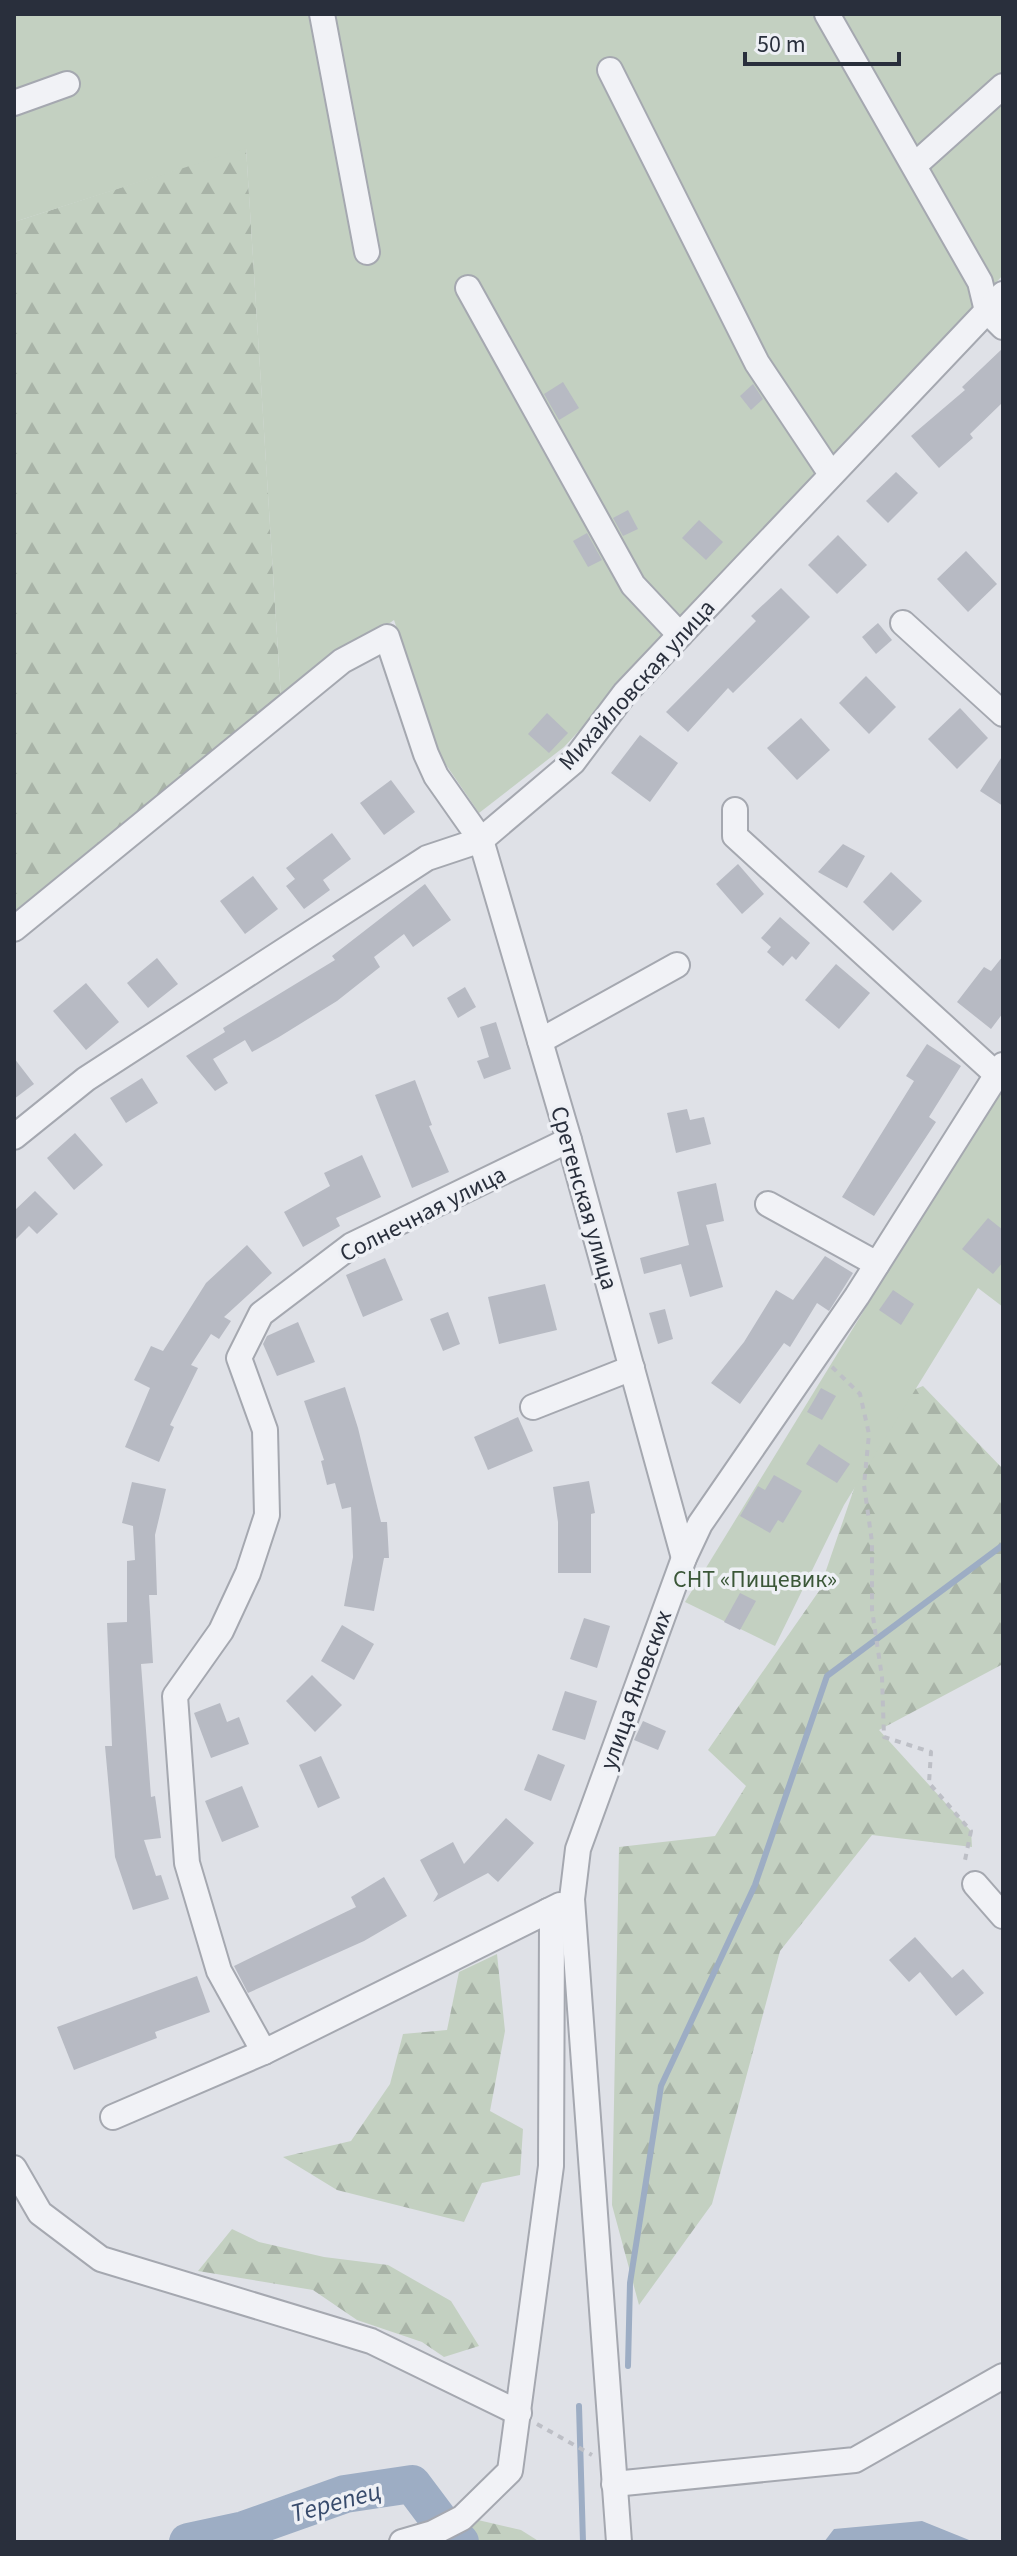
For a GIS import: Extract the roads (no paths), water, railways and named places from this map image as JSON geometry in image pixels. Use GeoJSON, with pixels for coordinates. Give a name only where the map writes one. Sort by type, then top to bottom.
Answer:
{"type":"FeatureCollection","features":[{"type":"Feature","properties":{"kind":"street"},"geometry":{"type":"LineString","coordinates":[[322,14],[367,252]]}},
{"type":"Feature","properties":{"kind":"street"},"geometry":{"type":"LineString","coordinates":[[827,14],[998,311]]}},
{"type":"Feature","properties":{"kind":"street"},"geometry":{"type":"LineString","coordinates":[[610,70],[757,363],[831,474]]}},
{"type":"Feature","properties":{"kind":"street"},"geometry":{"type":"LineString","coordinates":[[14,103],[67,84]]}},
{"type":"Feature","properties":{"kind":"street"},"geometry":{"type":"LineString","coordinates":[[916,164],[1003,86]]}},
{"type":"Feature","properties":{"kind":"street"},"geometry":{"type":"LineString","coordinates":[[468,288],[633,585],[680,635]]}},
{"type":"Feature","properties":{"kind":"street","name":"Михайловская улица"},"geometry":{"type":"LineString","coordinates":[[14,1137],[86,1079],[427,858],[481,840],[573,762],[625,693],[831,474],[998,311]]}},
{"type":"Feature","properties":{"kind":"street"},"geometry":{"type":"LineString","coordinates":[[903,623],[1003,714]]}},
{"type":"Feature","properties":{"kind":"street","name":"Сретенская улица"},"geometry":{"type":"LineString","coordinates":[[14,929],[342,661],[387,637],[436,776],[481,840],[569,1140],[684,1558]]}},
{"type":"Feature","properties":{"kind":"street"},"geometry":{"type":"LineString","coordinates":[[735,810],[735,836],[999,1070]]}},
{"type":"Feature","properties":{"kind":"street"},"geometry":{"type":"LineString","coordinates":[[540,1041],[677,965]]}},
{"type":"Feature","properties":{"kind":"street","name":"улица Яновских"},"geometry":{"type":"LineString","coordinates":[[619,2542],[572,1899],[578,1849],[684,1558],[700,1524],[877,1264],[999,1070]]}},
{"type":"Feature","properties":{"kind":"street","name":"Солнечная улица"},"geometry":{"type":"LineString","coordinates":[[264,2052],[219,1971],[187,1863],[175,1696],[221,1631],[248,1573],[267,1515],[265,1430],[239,1358],[261,1314],[352,1245],[569,1140]]}},
{"type":"Feature","properties":{"kind":"street"},"geometry":{"type":"LineString","coordinates":[[768,1204],[877,1264]]}},
{"type":"Feature","properties":{"kind":"street"},"geometry":{"type":"LineString","coordinates":[[533,1407],[632,1368]]}},
{"type":"Feature","properties":{"kind":"street"},"geometry":{"type":"LineString","coordinates":[[969,1878],[1003,1916]]}},
{"type":"Feature","properties":{"kind":"street"},"geometry":{"type":"LineString","coordinates":[[113,2117],[264,2052],[572,1899]]}},
{"type":"Feature","properties":{"kind":"street"},"geometry":{"type":"LineString","coordinates":[[402,2542],[433,2533],[462,2518],[510,2471],[551,2166],[552,1924],[548,1911]]}},
{"type":"Feature","properties":{"kind":"street"},"geometry":{"type":"LineString","coordinates":[[14,2168],[40,2213],[101,2259],[371,2341],[519,2413]]}},
{"type":"Feature","properties":{"kind":"street"},"geometry":{"type":"LineString","coordinates":[[613,2474],[855,2460],[1003,2376]]}},
{"type":"Feature","properties":{"kind":"water"},"geometry":{"type":"Polygon","coordinates":[[[922,2521],[974,2542],[824,2542],[834,2529],[922,2521]]]}},
{"type":"Feature","properties":{"kind":"waterway"},"geometry":{"type":"LineString","coordinates":[[628,2366],[630,2283],[661,2086],[755,1885],[827,1676],[1003,1545]]}},
{"type":"Feature","properties":{"kind":"waterway"},"geometry":{"type":"LineString","coordinates":[[579,2406],[583,2542]]}},
{"type":"Feature","properties":{"kind":"waterway","name":"Терепец"},"geometry":{"type":"LineString","coordinates":[[188,2542],[244,2530],[345,2494],[412,2484],[454,2540],[460,2542]]}},
{"type":"Feature","properties":{"kind":"park label","name":"СНТ «Пищевик»"},"geometry":{"type":"Point","coordinates":[755,1579]}}]}
